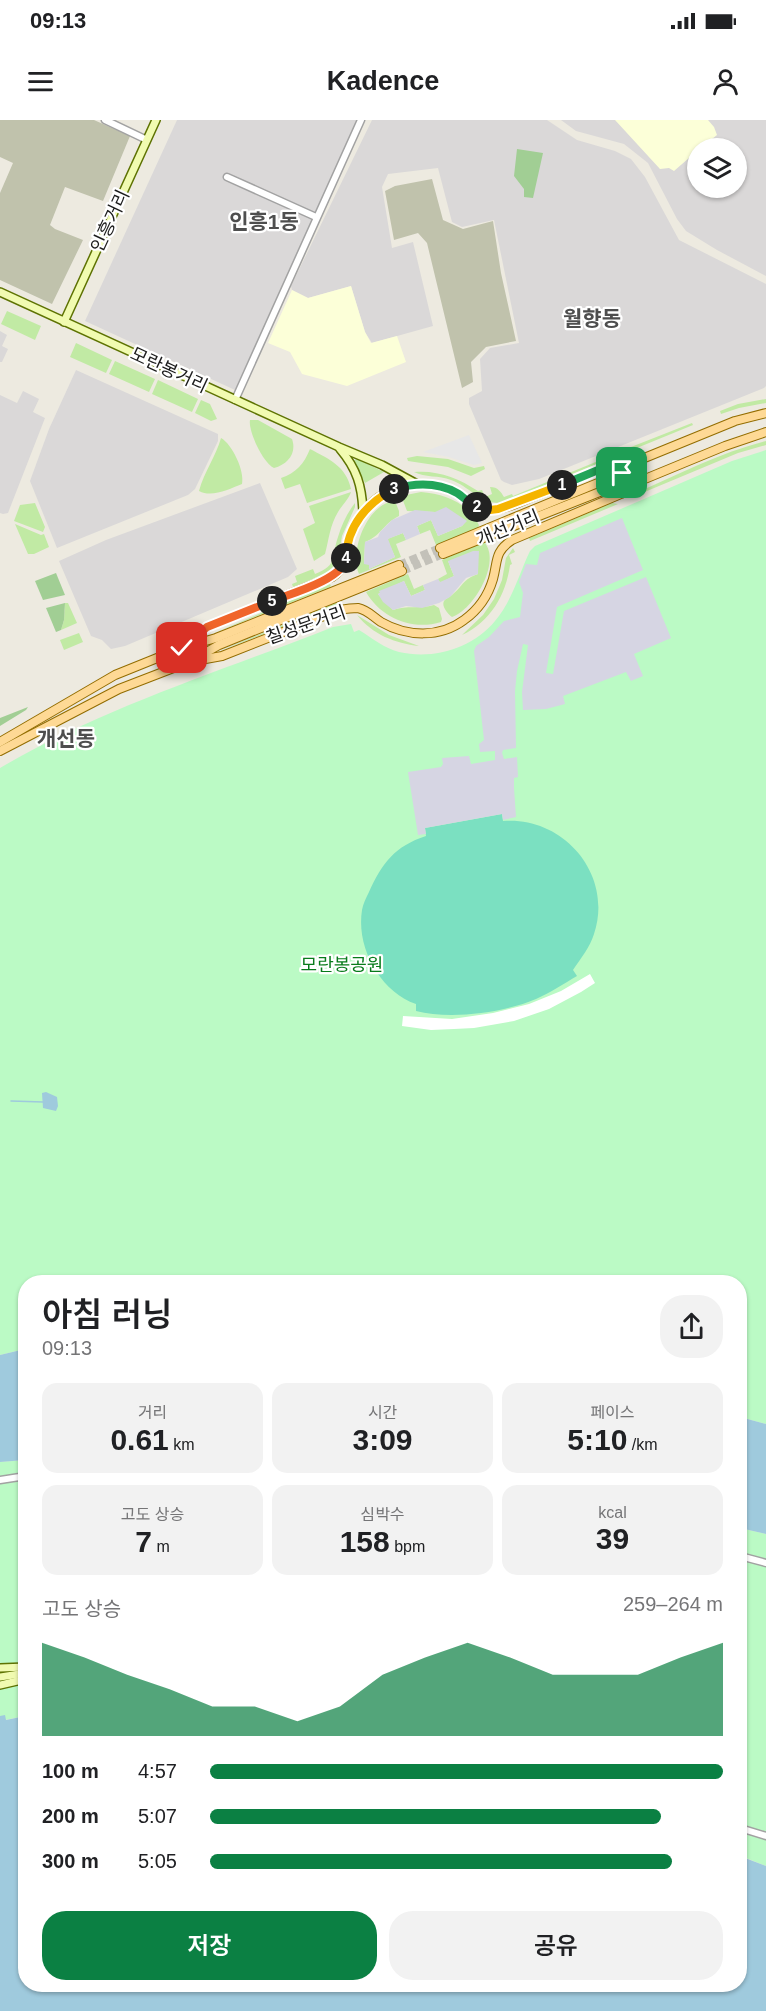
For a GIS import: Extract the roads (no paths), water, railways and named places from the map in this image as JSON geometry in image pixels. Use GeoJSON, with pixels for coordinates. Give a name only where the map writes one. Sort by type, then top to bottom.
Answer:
{"type":"FeatureCollection","features":[{"type":"Feature","properties":{"kind":"main road","name":"인흥거리"},"geometry":{"type":"LineString","coordinates":[[64,322],[156,120]]}},
{"type":"Feature","properties":{"kind":"main road","name":"모란봉거리"},"geometry":{"type":"LineString","coordinates":[[0,292],[382,465],[417,484]]}},
{"type":"Feature","properties":{"kind":"main road","name":"개선거리"},"geometry":{"type":"LineString","coordinates":[[498,509],[615,463],[632,463],[735,421],[766,413]]}},
{"type":"Feature","properties":{"kind":"main road","name":"개선거리"},"geometry":{"type":"LineString","coordinates":[[632,463],[622,473],[442,551],[625,482],[640,481],[725,446],[766,432]]}},
{"type":"Feature","properties":{"kind":"main road"},"geometry":{"type":"LineString","coordinates":[[339,447],[359,478],[363,512]]}},
{"type":"Feature","properties":{"kind":"main road","name":"개선거리"},"geometry":{"type":"LineString","coordinates":[[512,540],[628,492],[640,481]]}},
{"type":"Feature","properties":{"kind":"main road","name":"칠성문거리"},"geometry":{"type":"LineString","coordinates":[[182,648],[207,627],[332,577],[341,570],[346,562],[349,539],[363,512],[380,496],[395,489],[417,484],[443,487],[482,509],[498,509]]}},
{"type":"Feature","properties":{"kind":"main road","name":"칠성문거리"},"geometry":{"type":"LineString","coordinates":[[189,662],[222,656],[339,610],[356,608],[367,611],[396,630],[415,634],[431,634],[449,629],[469,617],[483,602],[493,579],[500,548],[512,540]]}},
{"type":"Feature","properties":{"kind":"main road","name":"칠성문거리"},"geometry":{"type":"LineString","coordinates":[[0,742],[115,675],[182,648],[216,639],[401,568],[219,645],[189,662],[97,699],[0,752]]}},
{"type":"Feature","properties":{"kind":"main road"},"geometry":{"type":"LineString","coordinates":[[182,648],[189,662]]}},
{"type":"Feature","properties":{"kind":"main road"},"geometry":{"type":"LineString","coordinates":[[0,1668],[18,1667]]}},
{"type":"Feature","properties":{"kind":"main road"},"geometry":{"type":"LineString","coordinates":[[0,1677],[18,1675]]}},
{"type":"Feature","properties":{"kind":"main road"},"geometry":{"type":"LineString","coordinates":[[0,1685],[18,1681]]}},
{"type":"Feature","properties":{"kind":"street"},"geometry":{"type":"LineString","coordinates":[[105,120],[147,140]]}},
{"type":"Feature","properties":{"kind":"street"},"geometry":{"type":"LineString","coordinates":[[235,400],[361,120]]}},
{"type":"Feature","properties":{"kind":"street"},"geometry":{"type":"LineString","coordinates":[[227,177],[316,217]]}},
{"type":"Feature","properties":{"kind":"street"},"geometry":{"type":"LineString","coordinates":[[0,1480],[18,1477]]}},
{"type":"Feature","properties":{"kind":"street"},"geometry":{"type":"LineString","coordinates":[[747,1558],[766,1563]]}},
{"type":"Feature","properties":{"kind":"street"},"geometry":{"type":"LineString","coordinates":[[747,1830],[766,1836]]}},
{"type":"Feature","properties":{"kind":"water"},"geometry":{"type":"Polygon","coordinates":[[[46,1092],[57,1097],[56,1111],[43,1108],[42,1093],[46,1092]]]}},
{"type":"Feature","properties":{"kind":"water"},"geometry":{"type":"Polygon","coordinates":[[[18,1351],[18,1461],[0,1462],[0,1355],[18,1351]]]}},
{"type":"Feature","properties":{"kind":"water"},"geometry":{"type":"Polygon","coordinates":[[[747,1419],[766,1424],[766,1534],[747,1530],[747,1419]]]}},
{"type":"Feature","properties":{"kind":"water"},"geometry":{"type":"Polygon","coordinates":[[[5,1715],[6,1720],[18,1717],[18,1992],[747,1992],[747,1859],[766,1866],[766,2011],[0,2011],[0,1716],[5,1715]]]}},
{"type":"Feature","properties":{"kind":"waterway"},"geometry":{"type":"LineString","coordinates":[[11,1101],[43,1102]]}},
{"type":"Feature","properties":{"kind":"tunnel"},"geometry":{"type":"LineString","coordinates":[[399,565],[440,548]]}},
{"type":"Feature","properties":{"kind":"tunnel"},"geometry":{"type":"LineString","coordinates":[[402,571],[443,554]]}},
{"type":"Feature","properties":{"kind":"district","name":"인흥1동"},"geometry":{"type":"Point","coordinates":[264,222]}},
{"type":"Feature","properties":{"kind":"district","name":"월향동"},"geometry":{"type":"Point","coordinates":[592,319]}},
{"type":"Feature","properties":{"kind":"district","name":"개선동"},"geometry":{"type":"Point","coordinates":[66,739]}},
{"type":"Feature","properties":{"kind":"park label","name":"모란봉공원"},"geometry":{"type":"Point","coordinates":[342,965]}}]}
